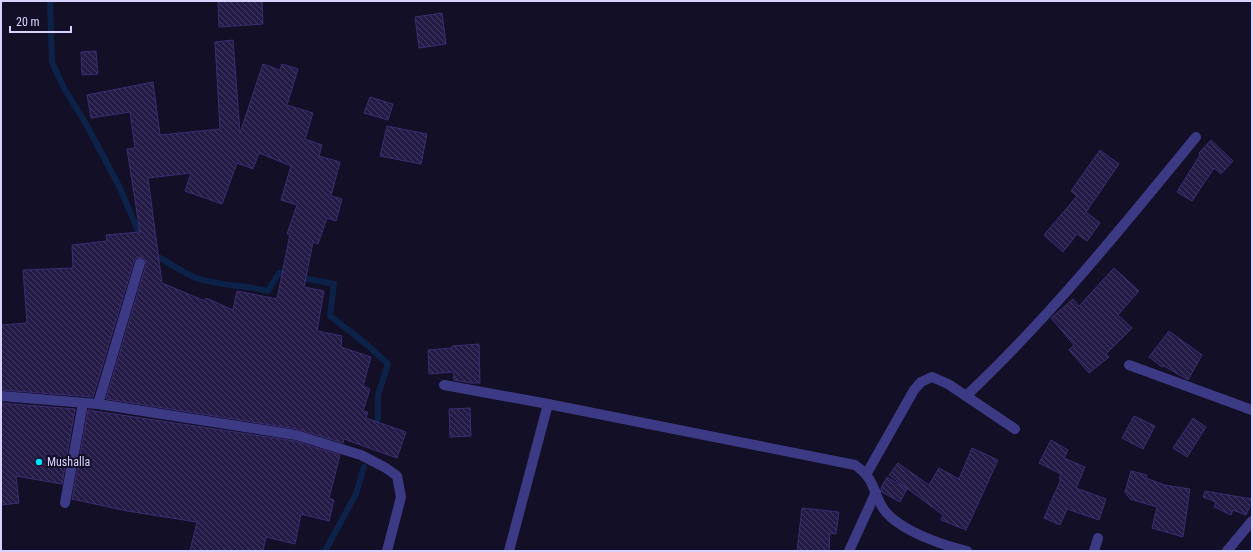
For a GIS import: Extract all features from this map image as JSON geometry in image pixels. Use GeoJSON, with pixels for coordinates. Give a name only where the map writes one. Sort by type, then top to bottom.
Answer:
{"type":"FeatureCollection","features":[{"type":"Feature","properties":{"kind":"street"},"geometry":{"type":"LineString","coordinates":[[966,396],[1040,322],[1123,226],[1196,137]]}},
{"type":"Feature","properties":{"kind":"street"},"geometry":{"type":"LineString","coordinates":[[98,404],[140,263]]}},
{"type":"Feature","properties":{"kind":"street"},"geometry":{"type":"LineString","coordinates":[[1129,364],[1252,410]]}},
{"type":"Feature","properties":{"kind":"street"},"geometry":{"type":"LineString","coordinates":[[867,473],[914,390],[921,382],[932,377],[948,384],[1015,429]]}},
{"type":"Feature","properties":{"kind":"street"},"geometry":{"type":"LineString","coordinates":[[444,385],[548,404],[855,465],[867,473],[884,510],[895,521],[921,535],[967,551]]}},
{"type":"Feature","properties":{"kind":"street"},"geometry":{"type":"LineString","coordinates":[[1,396],[98,404],[296,435],[361,455],[386,468],[397,476],[401,497],[387,551]]}},
{"type":"Feature","properties":{"kind":"street"},"geometry":{"type":"LineString","coordinates":[[65,503],[83,403]]}},
{"type":"Feature","properties":{"kind":"street"},"geometry":{"type":"LineString","coordinates":[[509,551],[548,404]]}},
{"type":"Feature","properties":{"kind":"street"},"geometry":{"type":"LineString","coordinates":[[849,551],[876,492]]}},
{"type":"Feature","properties":{"kind":"street"},"geometry":{"type":"LineString","coordinates":[[1227,551],[1252,521]]}},
{"type":"Feature","properties":{"kind":"street"},"geometry":{"type":"LineString","coordinates":[[1094,551],[1098,538]]}},
{"type":"Feature","properties":{"kind":"building"},"geometry":{"type":"Polygon","coordinates":[[[218,1],[262,1],[263,24],[219,27],[218,1]]]}},
{"type":"Feature","properties":{"kind":"building"},"geometry":{"type":"Polygon","coordinates":[[[442,13],[446,44],[419,48],[415,17],[442,13]]]}},
{"type":"Feature","properties":{"kind":"building"},"geometry":{"type":"Polygon","coordinates":[[[233,40],[240,133],[263,64],[280,70],[282,64],[298,69],[287,105],[313,113],[305,139],[322,145],[319,156],[340,162],[331,196],[342,199],[336,221],[327,218],[318,244],[313,242],[304,287],[324,291],[317,331],[342,336],[341,347],[371,357],[363,386],[370,389],[363,411],[368,412],[366,418],[406,432],[397,458],[344,439],[343,443],[297,429],[106,399],[146,265],[145,259],[141,257],[136,258],[134,261],[93,397],[1,390],[1,325],[27,323],[23,270],[73,268],[72,245],[107,241],[106,235],[140,232],[127,149],[135,148],[130,112],[91,118],[87,95],[153,82],[160,135],[220,129],[215,42],[233,40]],[[259,153],[253,169],[237,163],[222,204],[185,191],[191,173],[148,178],[162,283],[205,301],[206,298],[233,310],[237,291],[277,299],[290,234],[287,234],[297,205],[281,200],[291,166],[259,153]]]}},
{"type":"Feature","properties":{"kind":"building"},"geometry":{"type":"Polygon","coordinates":[[[96,51],[98,74],[82,75],[81,52],[96,51]]]}},
{"type":"Feature","properties":{"kind":"building"},"geometry":{"type":"Polygon","coordinates":[[[370,97],[393,104],[388,120],[364,113],[370,97]]]}},
{"type":"Feature","properties":{"kind":"building"},"geometry":{"type":"Polygon","coordinates":[[[387,126],[427,134],[421,164],[380,156],[387,126]]]}},
{"type":"Feature","properties":{"kind":"building"},"geometry":{"type":"Polygon","coordinates":[[[1211,140],[1233,161],[1221,174],[1214,168],[1192,201],[1177,192],[1200,155],[1199,153],[1211,140]]]}},
{"type":"Feature","properties":{"kind":"building"},"geometry":{"type":"Polygon","coordinates":[[[1100,150],[1119,164],[1086,212],[1100,223],[1087,241],[1077,234],[1063,252],[1044,235],[1077,196],[1071,191],[1100,150]]]}},
{"type":"Feature","properties":{"kind":"building"},"geometry":{"type":"Polygon","coordinates":[[[1114,268],[1139,291],[1118,315],[1132,328],[1106,354],[1109,357],[1089,373],[1069,350],[1074,345],[1051,318],[1073,299],[1079,306],[1114,268]]]}},
{"type":"Feature","properties":{"kind":"building"},"geometry":{"type":"Polygon","coordinates":[[[1169,331],[1202,355],[1188,380],[1164,366],[1162,367],[1149,357],[1169,331]]]}},
{"type":"Feature","properties":{"kind":"building"},"geometry":{"type":"Polygon","coordinates":[[[479,344],[480,383],[454,380],[453,372],[429,374],[428,350],[479,344]]]}},
{"type":"Feature","properties":{"kind":"building"},"geometry":{"type":"Polygon","coordinates":[[[1,403],[75,409],[62,484],[16,476],[19,503],[1,505],[1,403]]]}},
{"type":"Feature","properties":{"kind":"building"},"geometry":{"type":"Polygon","coordinates":[[[470,408],[471,436],[450,437],[449,409],[470,408]]]}},
{"type":"Feature","properties":{"kind":"building"},"geometry":{"type":"Polygon","coordinates":[[[88,410],[295,441],[340,455],[329,498],[334,500],[329,521],[301,514],[295,544],[266,537],[263,551],[190,551],[197,522],[127,511],[72,499],[88,410]]]}},
{"type":"Feature","properties":{"kind":"building"},"geometry":{"type":"Polygon","coordinates":[[[1134,416],[1155,426],[1143,449],[1122,438],[1134,416]]]}},
{"type":"Feature","properties":{"kind":"building"},"geometry":{"type":"Polygon","coordinates":[[[1193,418],[1206,427],[1187,457],[1173,448],[1193,418]]]}},
{"type":"Feature","properties":{"kind":"building"},"geometry":{"type":"Polygon","coordinates":[[[1051,440],[1068,450],[1064,458],[1085,467],[1076,488],[1106,499],[1099,520],[1067,509],[1060,525],[1044,518],[1061,479],[1059,478],[1061,474],[1039,463],[1051,440]]]}},
{"type":"Feature","properties":{"kind":"building"},"geometry":{"type":"Polygon","coordinates":[[[972,448],[998,460],[966,530],[941,520],[943,515],[889,475],[898,463],[929,485],[939,468],[959,479],[972,448]]]}},
{"type":"Feature","properties":{"kind":"building"},"geometry":{"type":"Polygon","coordinates":[[[1131,471],[1147,475],[1146,478],[1164,485],[1190,489],[1183,537],[1152,528],[1157,507],[1130,499],[1125,492],[1131,471]]]}},
{"type":"Feature","properties":{"kind":"building"},"geometry":{"type":"Polygon","coordinates":[[[887,477],[907,489],[900,502],[882,492],[881,488],[887,477]]]}},
{"type":"Feature","properties":{"kind":"building"},"geometry":{"type":"Polygon","coordinates":[[[1205,491],[1252,499],[1252,502],[1246,515],[1233,510],[1231,515],[1214,507],[1216,502],[1203,497],[1205,491]]]}},
{"type":"Feature","properties":{"kind":"building"},"geometry":{"type":"Polygon","coordinates":[[[802,508],[839,512],[836,534],[830,533],[829,551],[797,551],[802,508]]]}},
{"type":"Feature","properties":{"kind":"waterway"},"geometry":{"type":"LineString","coordinates":[[50,1],[52,62],[64,88],[86,124],[120,188],[142,240]]}},
{"type":"Feature","properties":{"kind":"waterway"},"geometry":{"type":"LineString","coordinates":[[153,254],[185,273],[205,281],[268,291],[279,273],[289,275]]}},
{"type":"Feature","properties":{"kind":"waterway"},"geometry":{"type":"LineString","coordinates":[[298,277],[334,284],[330,316],[365,343],[388,364],[378,395],[378,419],[375,429]]}},
{"type":"Feature","properties":{"kind":"waterway"},"geometry":{"type":"LineString","coordinates":[[325,551],[356,494],[364,467]]}},
{"type":"Feature","properties":{"kind":"place","name":"Mushalla"},"geometry":{"type":"Point","coordinates":[39,462]}}]}
